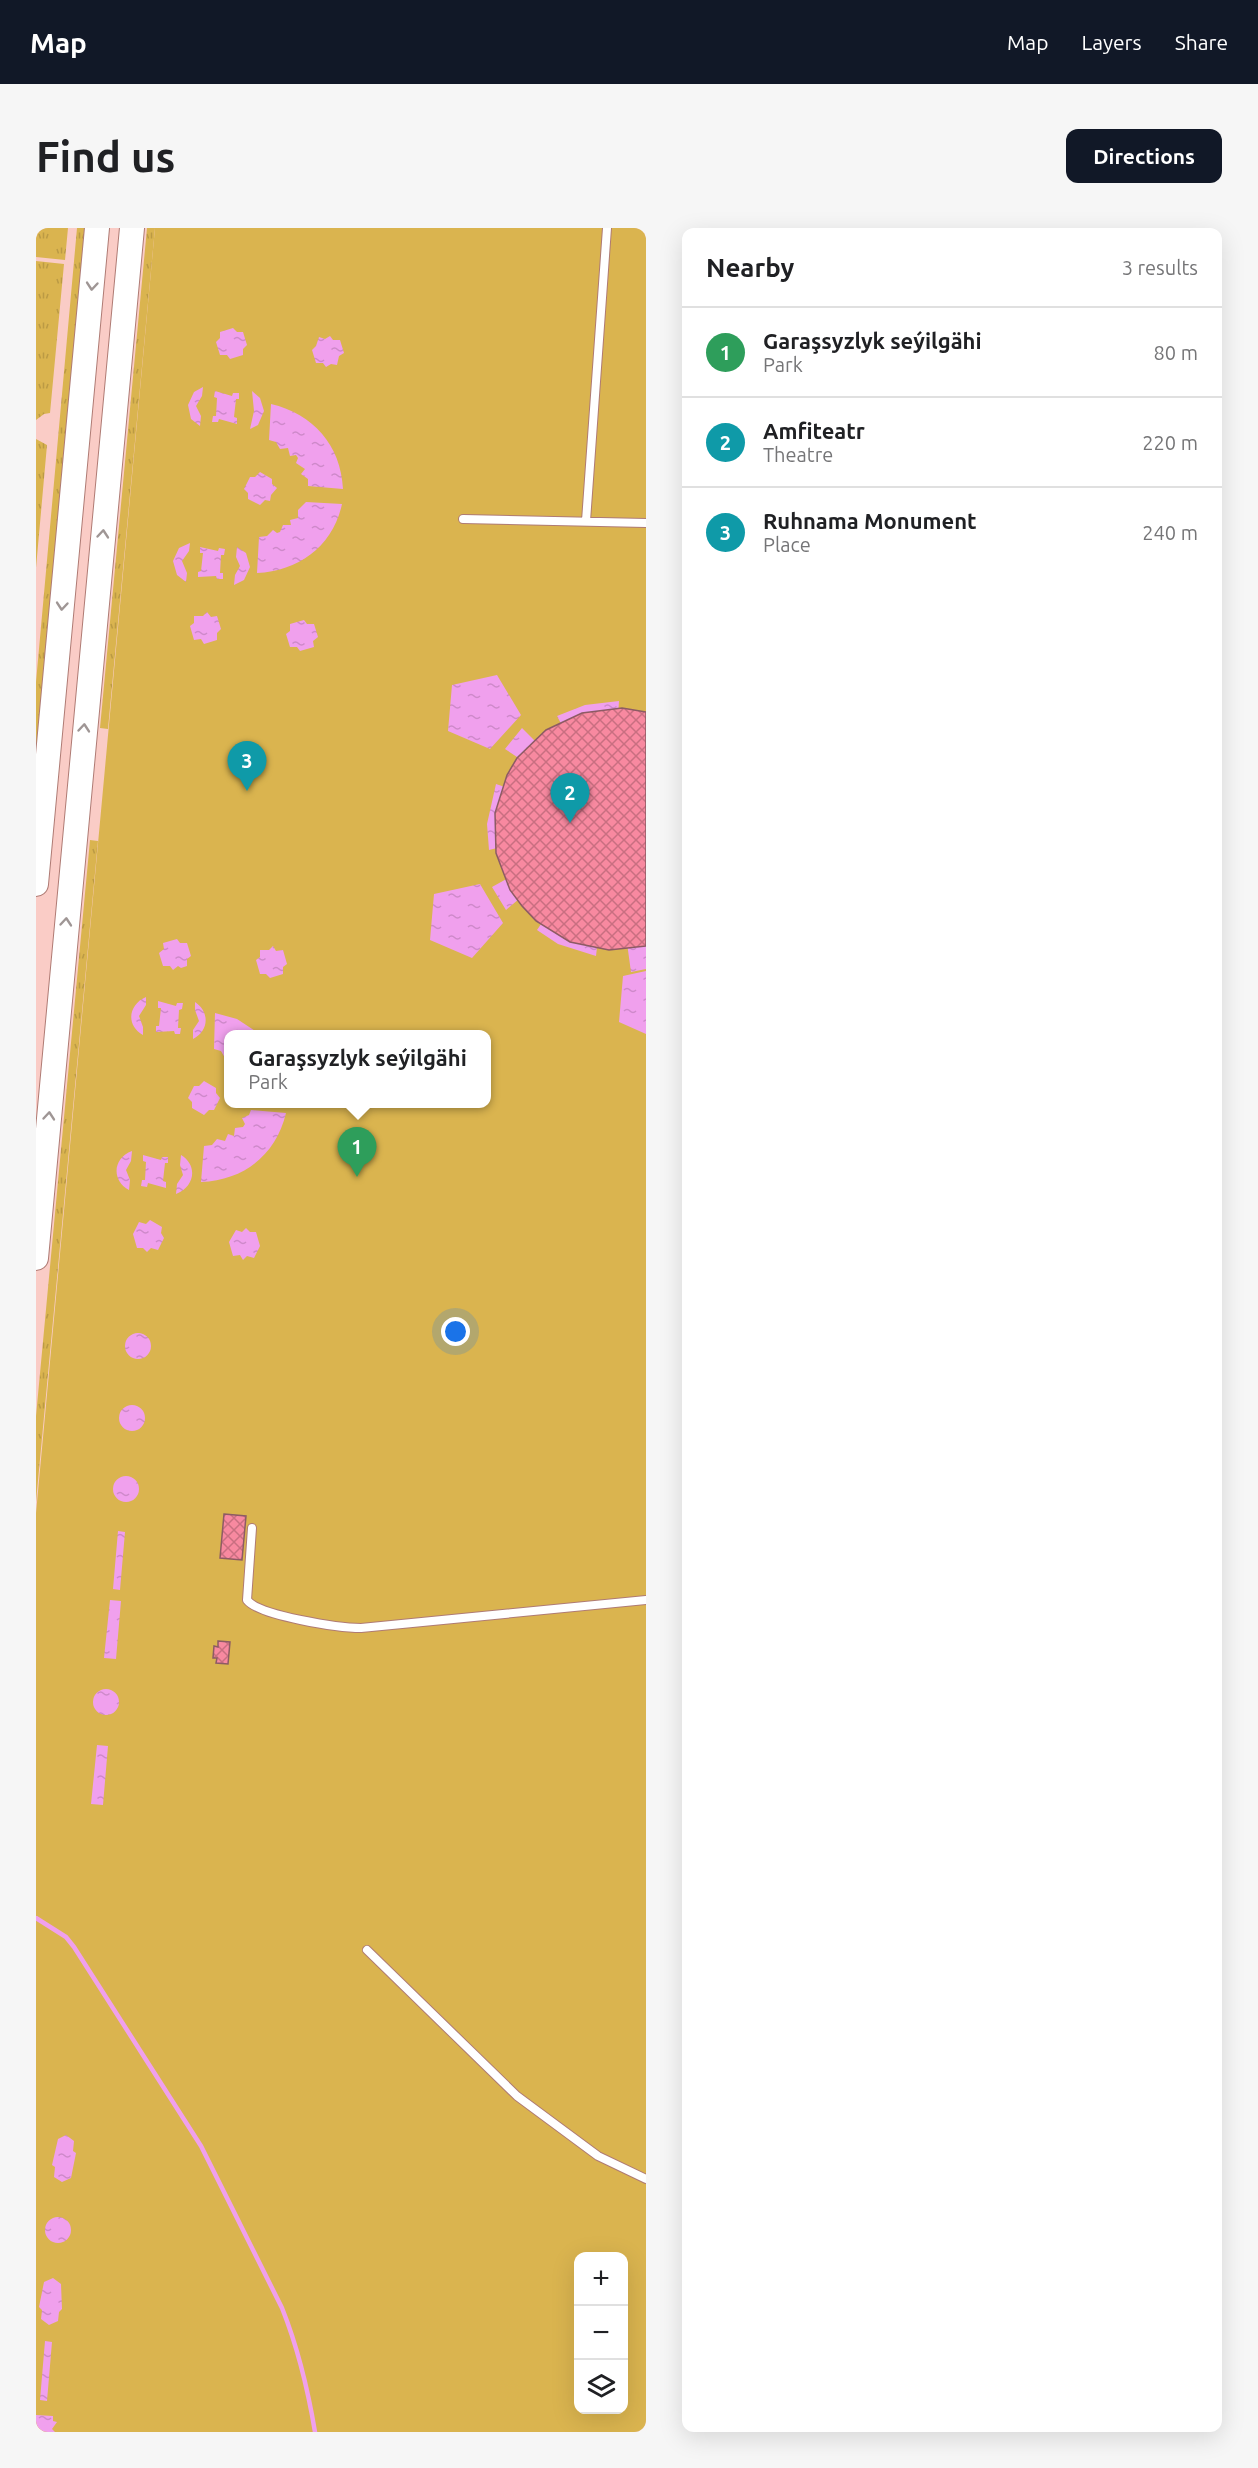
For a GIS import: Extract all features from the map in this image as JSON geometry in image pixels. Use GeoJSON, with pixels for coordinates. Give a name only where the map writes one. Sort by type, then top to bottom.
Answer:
{"type":"FeatureCollection","features":[{"type":"Feature","properties":{"kind":"main road"},"geometry":{"type":"LineString","coordinates":[[36,884],[97,228]]}},
{"type":"Feature","properties":{"kind":"main road"},"geometry":{"type":"LineString","coordinates":[[36,1258],[132,228]]}},
{"type":"Feature","properties":{"kind":"lane"},"geometry":{"type":"LineString","coordinates":[[586,521],[607,228]]}},
{"type":"Feature","properties":{"kind":"lane"},"geometry":{"type":"LineString","coordinates":[[463,519],[646,524]]}},
{"type":"Feature","properties":{"kind":"lane"},"geometry":{"type":"LineString","coordinates":[[252,1528],[247,1600],[258,1608],[324,1626],[361,1628],[646,1600]]}},
{"type":"Feature","properties":{"kind":"lane"},"geometry":{"type":"LineString","coordinates":[[367,1950],[517,2096],[598,2156],[646,2179]]}},
{"type":"Feature","properties":{"kind":"green space"},"geometry":{"type":"Polygon","coordinates":[[[36,228],[68,228],[65,260],[36,257],[36,228]]]}},
{"type":"Feature","properties":{"kind":"green space"},"geometry":{"type":"Polygon","coordinates":[[[77,228],[86,228],[36,756],[36,682],[77,228]]]}},
{"type":"Feature","properties":{"kind":"green space"},"geometry":{"type":"Polygon","coordinates":[[[147,228],[155,228],[108,729],[100,728],[147,228]]]}},
{"type":"Feature","properties":{"kind":"green space"},"geometry":{"type":"Polygon","coordinates":[[[155,228],[646,228],[646,2432],[36,2432],[36,1513],[155,228]]]}},
{"type":"Feature","properties":{"kind":"green space"},"geometry":{"type":"Polygon","coordinates":[[[36,261],[64,264],[50,413],[36,420],[36,261]]]}},
{"type":"Feature","properties":{"kind":"green space"},"geometry":{"type":"Polygon","coordinates":[[[36,439],[47,445],[36,568],[36,439]]]}},
{"type":"Feature","properties":{"kind":"green space"},"geometry":{"type":"Polygon","coordinates":[[[90,840],[98,841],[36,1502],[36,1416],[90,840]]]}},
{"type":"Feature","properties":{"kind":"water"},"geometry":{"type":"Polygon","coordinates":[[[233,328],[237,332],[243,332],[247,345],[243,349],[243,355],[230,359],[227,355],[220,355],[216,342],[220,338],[220,332],[233,328]]]}},
{"type":"Feature","properties":{"kind":"water"},"geometry":{"type":"Polygon","coordinates":[[[330,336],[333,340],[340,340],[344,353],[339,356],[337,365],[331,364],[326,367],[323,363],[316,363],[312,350],[319,337],[325,339],[330,336]]]}},
{"type":"Feature","properties":{"kind":"water"},"geometry":{"type":"Polygon","coordinates":[[[203,387],[202,396],[196,406],[201,416],[200,426],[191,419],[188,405],[194,392],[203,387]]]}},
{"type":"Feature","properties":{"kind":"water"},"geometry":{"type":"Polygon","coordinates":[[[215,391],[232,396],[233,393],[239,393],[234,417],[237,418],[237,424],[219,419],[218,422],[212,422],[213,416],[216,416],[215,391]]]}},
{"type":"Feature","properties":{"kind":"water"},"geometry":{"type":"Polygon","coordinates":[[[252,391],[260,398],[264,411],[258,425],[250,429],[254,411],[252,391]]]}},
{"type":"Feature","properties":{"kind":"water"},"geometry":{"type":"Polygon","coordinates":[[[271,404],[300,415],[322,434],[337,459],[343,489],[308,486],[308,479],[301,474],[305,469],[296,463],[298,458],[296,455],[290,456],[288,448],[280,449],[276,442],[269,440],[271,404]]]}},
{"type":"Feature","properties":{"kind":"water"},"geometry":{"type":"Polygon","coordinates":[[[260,472],[272,479],[272,484],[277,488],[271,495],[270,501],[265,500],[260,505],[248,499],[248,493],[244,489],[250,477],[255,477],[260,472]]]}},
{"type":"Feature","properties":{"kind":"water"},"geometry":{"type":"Polygon","coordinates":[[[306,502],[342,504],[331,532],[312,554],[300,561],[287,567],[257,573],[259,537],[267,536],[273,530],[280,532],[283,525],[291,525],[290,520],[298,518],[298,510],[306,502]]]}},
{"type":"Feature","properties":{"kind":"water"},"geometry":{"type":"Polygon","coordinates":[[[190,543],[189,551],[182,561],[187,573],[186,582],[177,575],[173,561],[179,548],[190,543]]]}},
{"type":"Feature","properties":{"kind":"water"},"geometry":{"type":"Polygon","coordinates":[[[200,547],[218,551],[219,548],[225,549],[224,555],[221,555],[220,573],[223,573],[223,579],[217,579],[216,576],[198,577],[203,553],[200,553],[200,547]]]}},
{"type":"Feature","properties":{"kind":"water"},"geometry":{"type":"Polygon","coordinates":[[[237,547],[246,553],[250,567],[244,580],[234,585],[235,575],[240,566],[236,557],[237,547]]]}},
{"type":"Feature","properties":{"kind":"water"},"geometry":{"type":"Polygon","coordinates":[[[207,612],[211,617],[217,616],[221,629],[217,633],[217,640],[204,644],[201,639],[194,640],[190,626],[194,623],[194,616],[203,616],[207,612]]]}},
{"type":"Feature","properties":{"kind":"water"},"geometry":{"type":"Polygon","coordinates":[[[304,620],[307,624],[314,624],[318,637],[313,641],[314,647],[300,651],[297,647],[290,647],[286,634],[290,631],[290,624],[304,620]]]}},
{"type":"Feature","properties":{"kind":"water"},"geometry":{"type":"Polygon","coordinates":[[[497,675],[521,715],[490,749],[448,731],[452,685],[497,675]]]}},
{"type":"Feature","properties":{"kind":"water"},"geometry":{"type":"Polygon","coordinates":[[[619,701],[616,747],[578,756],[557,716],[585,705],[619,701]]]}},
{"type":"Feature","properties":{"kind":"water"},"geometry":{"type":"Polygon","coordinates":[[[522,728],[556,762],[544,775],[505,749],[522,728]]]}},
{"type":"Feature","properties":{"kind":"water"},"geometry":{"type":"Polygon","coordinates":[[[496,784],[541,799],[537,838],[489,850],[487,824],[496,784]]]}},
{"type":"Feature","properties":{"kind":"water"},"geometry":{"type":"Polygon","coordinates":[[[537,862],[545,877],[506,910],[492,887],[537,862]]]}},
{"type":"Feature","properties":{"kind":"water"},"geometry":{"type":"Polygon","coordinates":[[[480,884],[503,923],[472,958],[430,940],[434,894],[480,884]]]}},
{"type":"Feature","properties":{"kind":"water"},"geometry":{"type":"Polygon","coordinates":[[[566,887],[602,904],[596,956],[558,944],[537,930],[566,887]]]}},
{"type":"Feature","properties":{"kind":"water"},"geometry":{"type":"Polygon","coordinates":[[[623,914],[646,926],[646,969],[631,972],[623,914]]]}},
{"type":"Feature","properties":{"kind":"water"},"geometry":{"type":"Polygon","coordinates":[[[177,939],[180,943],[187,943],[191,956],[187,959],[187,966],[181,968],[178,966],[173,970],[170,966],[163,966],[159,953],[164,949],[163,943],[177,939]]]}},
{"type":"Feature","properties":{"kind":"water"},"geometry":{"type":"Polygon","coordinates":[[[273,946],[276,951],[283,950],[287,964],[283,967],[283,974],[270,978],[266,974],[260,974],[256,960],[260,957],[260,950],[269,950],[273,946]]]}},
{"type":"Feature","properties":{"kind":"water"},"geometry":{"type":"Polygon","coordinates":[[[646,971],[646,1034],[619,1022],[623,976],[646,971]]]}},
{"type":"Feature","properties":{"kind":"water"},"geometry":{"type":"Polygon","coordinates":[[[146,997],[146,1005],[139,1016],[143,1035],[133,1026],[131,1015],[136,1004],[146,997]]]}},
{"type":"Feature","properties":{"kind":"water"},"geometry":{"type":"Polygon","coordinates":[[[158,1001],[176,1006],[177,1003],[183,1003],[182,1009],[179,1010],[180,1034],[175,1034],[174,1031],[156,1032],[161,1008],[158,1008],[158,1001]]]}},
{"type":"Feature","properties":{"kind":"water"},"geometry":{"type":"Polygon","coordinates":[[[195,1002],[203,1011],[206,1021],[202,1031],[193,1039],[193,1030],[199,1021],[195,1002]]]}},
{"type":"Feature","properties":{"kind":"water"},"geometry":{"type":"Polygon","coordinates":[[[215,1013],[237,1019],[254,1030],[224,1030],[224,1056],[221,1051],[214,1049],[215,1013]]]}},
{"type":"Feature","properties":{"kind":"water"},"geometry":{"type":"Polygon","coordinates":[[[204,1081],[216,1088],[216,1093],[220,1098],[214,1110],[209,1110],[204,1115],[192,1108],[192,1102],[188,1098],[194,1086],[199,1086],[204,1081]]]}},
{"type":"Feature","properties":{"kind":"water"},"geometry":{"type":"Polygon","coordinates":[[[251,1110],[286,1113],[275,1141],[266,1153],[244,1170],[217,1180],[201,1182],[204,1146],[212,1145],[217,1139],[225,1141],[228,1134],[234,1136],[235,1128],[243,1127],[245,1124],[242,1118],[249,1115],[251,1110]]]}},
{"type":"Feature","properties":{"kind":"water"},"geometry":{"type":"Polygon","coordinates":[[[132,1151],[131,1161],[126,1170],[130,1180],[129,1190],[119,1181],[117,1169],[121,1159],[132,1151]]]}},
{"type":"Feature","properties":{"kind":"water"},"geometry":{"type":"Polygon","coordinates":[[[143,1155],[161,1160],[162,1157],[168,1157],[163,1181],[166,1182],[166,1188],[148,1183],[147,1187],[141,1186],[142,1180],[145,1180],[146,1162],[143,1161],[143,1155]]]}},
{"type":"Feature","properties":{"kind":"water"},"geometry":{"type":"Polygon","coordinates":[[[181,1155],[190,1164],[192,1176],[187,1186],[176,1194],[177,1184],[183,1175],[180,1165],[181,1155]]]}},
{"type":"Feature","properties":{"kind":"water"},"geometry":{"type":"Polygon","coordinates":[[[150,1220],[162,1227],[161,1233],[164,1238],[158,1250],[151,1248],[147,1252],[143,1248],[137,1248],[133,1234],[139,1222],[146,1224],[150,1220]]]}},
{"type":"Feature","properties":{"kind":"water"},"geometry":{"type":"Polygon","coordinates":[[[246,1228],[250,1232],[256,1232],[260,1246],[254,1258],[247,1256],[243,1260],[240,1255],[233,1256],[229,1242],[236,1230],[242,1232],[246,1228]]]}},
{"type":"Feature","properties":{"kind":"water"},"geometry":{"type":"Polygon","coordinates":[[[138,1333],[147,1337],[151,1346],[147,1355],[138,1359],[129,1355],[125,1346],[129,1337],[138,1333]]]}},
{"type":"Feature","properties":{"kind":"water"},"geometry":{"type":"Polygon","coordinates":[[[132,1405],[141,1409],[145,1418],[141,1427],[132,1431],[123,1427],[119,1418],[123,1409],[132,1405]]]}},
{"type":"Feature","properties":{"kind":"water"},"geometry":{"type":"Polygon","coordinates":[[[126,1476],[135,1480],[139,1489],[135,1498],[126,1502],[117,1498],[113,1489],[117,1480],[126,1476]]]}},
{"type":"Feature","properties":{"kind":"water"},"geometry":{"type":"Polygon","coordinates":[[[118,1531],[125,1532],[120,1590],[113,1589],[118,1531]]]}},
{"type":"Feature","properties":{"kind":"water"},"geometry":{"type":"Polygon","coordinates":[[[110,1600],[121,1601],[116,1659],[104,1658],[110,1600]]]}},
{"type":"Feature","properties":{"kind":"water"},"geometry":{"type":"Polygon","coordinates":[[[106,1689],[115,1693],[119,1702],[115,1711],[106,1715],[97,1711],[93,1702],[97,1693],[106,1689]]]}},
{"type":"Feature","properties":{"kind":"water"},"geometry":{"type":"Polygon","coordinates":[[[97,1745],[108,1746],[103,1805],[91,1804],[97,1745]]]}},
{"type":"Feature","properties":{"kind":"water"},"geometry":{"type":"Polygon","coordinates":[[[66,2135],[74,2141],[73,2151],[76,2153],[71,2178],[62,2182],[54,2177],[55,2167],[52,2165],[58,2139],[66,2135]]]}},
{"type":"Feature","properties":{"kind":"water"},"geometry":{"type":"Polygon","coordinates":[[[58,2217],[67,2221],[71,2230],[67,2239],[58,2243],[49,2239],[45,2230],[49,2221],[58,2217]]]}},
{"type":"Feature","properties":{"kind":"water"},"geometry":{"type":"Polygon","coordinates":[[[53,2278],[61,2284],[62,2309],[59,2312],[58,2321],[49,2325],[41,2319],[42,2310],[39,2307],[44,2282],[53,2278]]]}},
{"type":"Feature","properties":{"kind":"water"},"geometry":{"type":"Polygon","coordinates":[[[45,2341],[52,2342],[47,2401],[40,2400],[45,2341]]]}},
{"type":"Feature","properties":{"kind":"water"},"geometry":{"type":"Polygon","coordinates":[[[36,2415],[53,2416],[53,2421],[57,2422],[52,2429],[55,2432],[36,2432],[36,2415]]]}},
{"type":"Feature","properties":{"kind":"building"},"geometry":{"type":"Polygon","coordinates":[[[622,708],[646,712],[646,946],[609,950],[570,942],[536,921],[522,906],[510,890],[496,853],[495,813],[507,775],[517,758],[546,730],[582,713],[622,708]]]}},
{"type":"Feature","properties":{"kind":"building"},"geometry":{"type":"Polygon","coordinates":[[[224,1514],[246,1516],[242,1560],[220,1558],[224,1514]]]}},
{"type":"Feature","properties":{"kind":"building"},"geometry":{"type":"Polygon","coordinates":[[[218,1641],[230,1642],[228,1664],[216,1663],[217,1658],[213,1658],[214,1646],[218,1647],[218,1641]]]}},
{"type":"Feature","properties":{"kind":"waterway"},"geometry":{"type":"LineString","coordinates":[[36,1918],[66,1937],[74,1947],[201,2146],[282,2308],[302,2369],[315,2432]]}},
{"type":"Feature","properties":{"kind":"place","name":"Ruhnama Monument"},"geometry":{"type":"Point","coordinates":[247,791]}},
{"type":"Feature","properties":{"kind":"place","name":"Amfiteatr"},"geometry":{"type":"Point","coordinates":[570,823]}},
{"type":"Feature","properties":{"kind":"place","name":"Garaşsyzlyk seýilgähi"},"geometry":{"type":"Point","coordinates":[357,1177]}}]}
